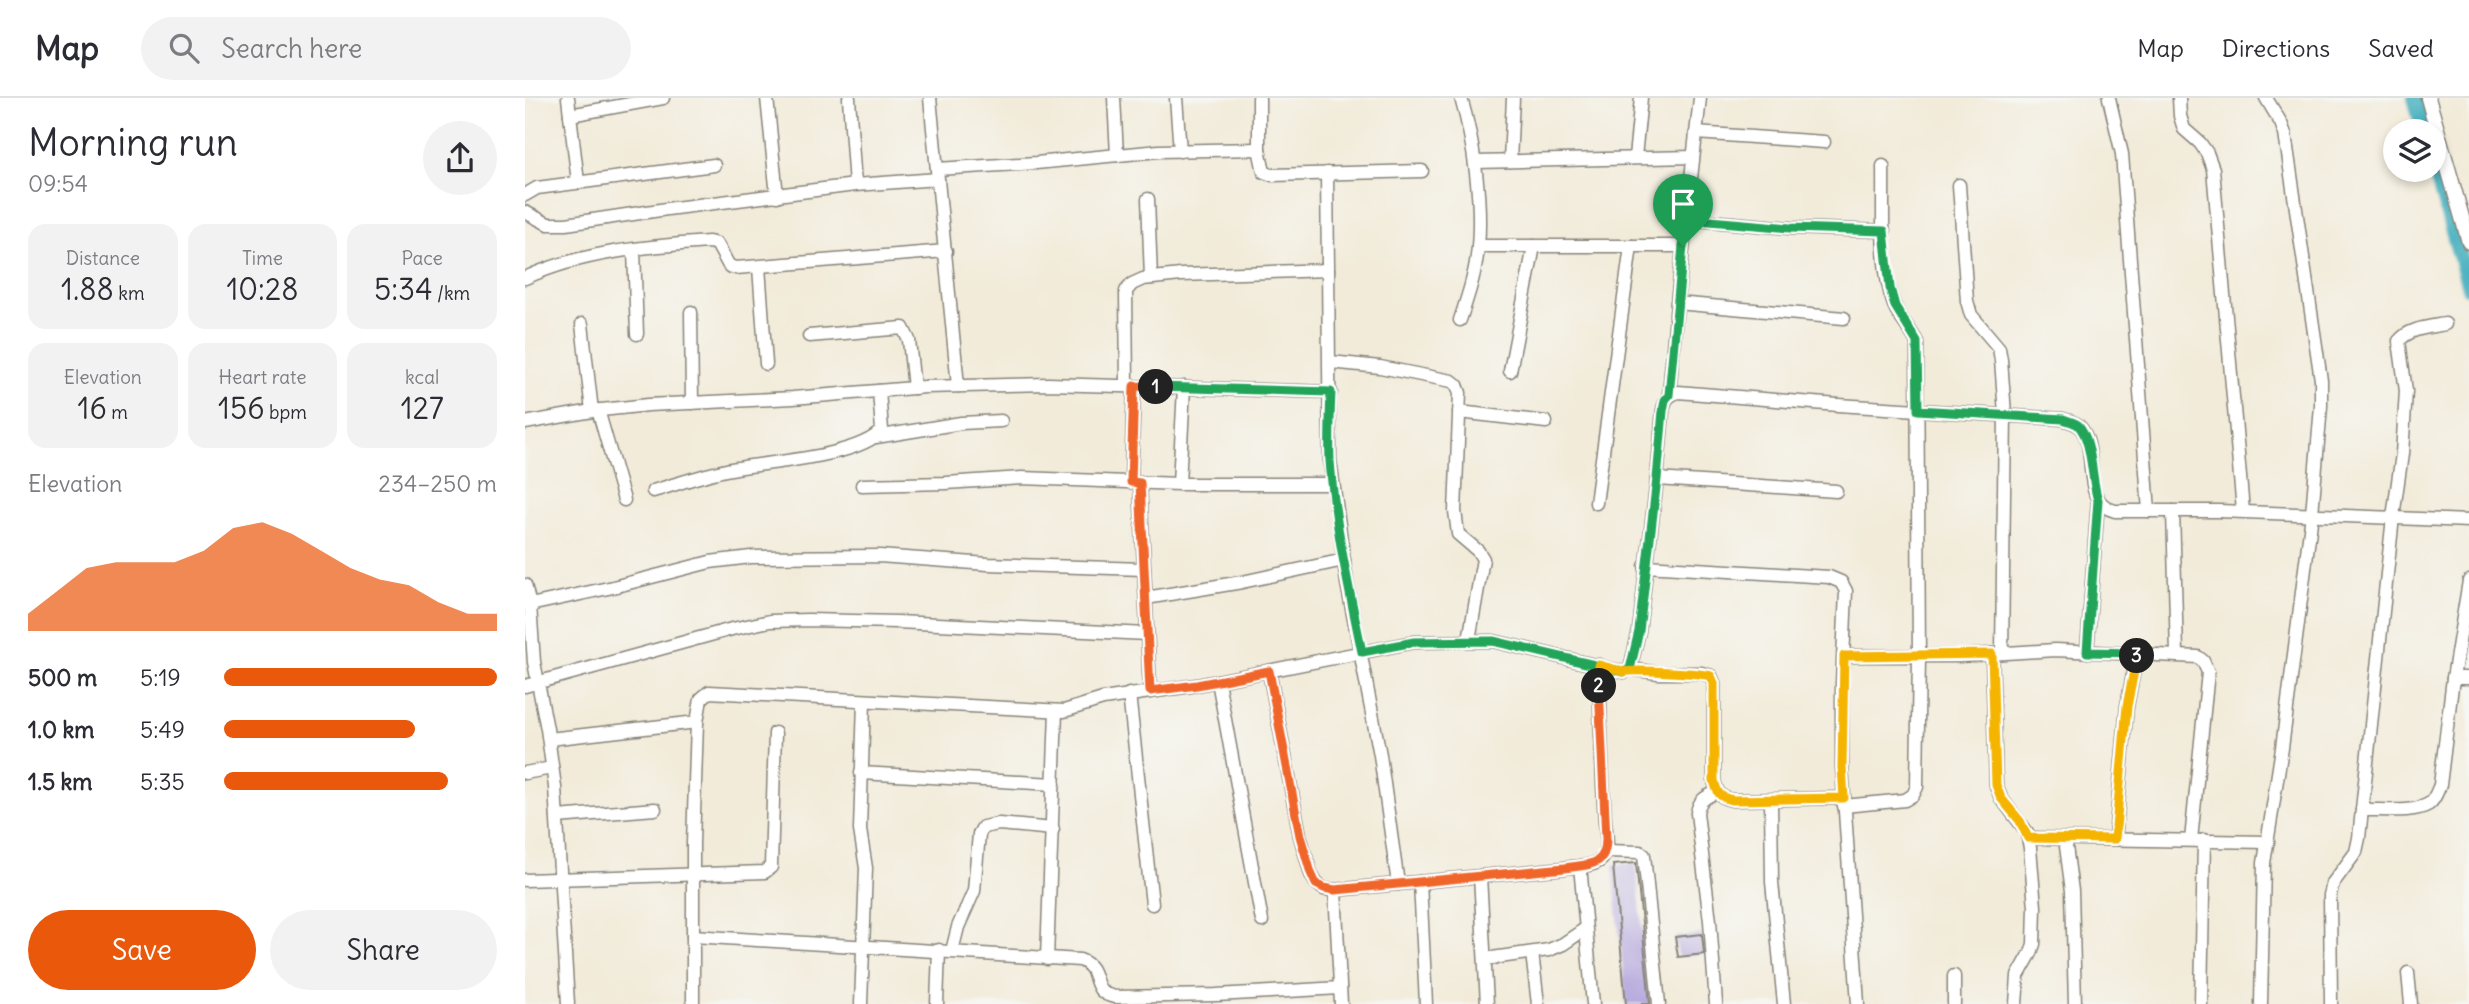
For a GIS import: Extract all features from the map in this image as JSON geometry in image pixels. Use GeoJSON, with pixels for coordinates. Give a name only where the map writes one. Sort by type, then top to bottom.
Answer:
{"type":"FeatureCollection","features":[{"type":"Feature","properties":{"kind":"street"},"geometry":{"type":"LineString","coordinates":[[568,98],[579,182]]}},
{"type":"Feature","properties":{"kind":"street"},"geometry":{"type":"LineString","coordinates":[[570,115],[663,98]]}},
{"type":"Feature","properties":{"kind":"street"},"geometry":{"type":"LineString","coordinates":[[767,98],[777,196]]}},
{"type":"Feature","properties":{"kind":"street"},"geometry":{"type":"LineString","coordinates":[[849,98],[855,185]]}},
{"type":"Feature","properties":{"kind":"street"},"geometry":{"type":"LineString","coordinates":[[930,98],[958,386]]}},
{"type":"Feature","properties":{"kind":"street"},"geometry":{"type":"LineString","coordinates":[[1114,98],[1117,155]]}},
{"type":"Feature","properties":{"kind":"street"},"geometry":{"type":"LineString","coordinates":[[1176,98],[1180,151]]}},
{"type":"Feature","properties":{"kind":"street"},"geometry":{"type":"LineString","coordinates":[[1259,98],[1259,149],[1264,172],[1272,175],[1422,171]]}},
{"type":"Feature","properties":{"kind":"street"},"geometry":{"type":"LineString","coordinates":[[1460,320],[1470,290],[1478,246],[1475,162],[1470,128],[1461,98]]}},
{"type":"Feature","properties":{"kind":"street"},"geometry":{"type":"LineString","coordinates":[[1510,161],[1513,98]]}},
{"type":"Feature","properties":{"kind":"street"},"geometry":{"type":"LineString","coordinates":[[1635,157],[1641,98]]}},
{"type":"Feature","properties":{"kind":"street"},"geometry":{"type":"LineString","coordinates":[[1669,395],[1700,98]]}},
{"type":"Feature","properties":{"kind":"street"},"geometry":{"type":"LineString","coordinates":[[2109,98],[2122,154],[2149,511]]}},
{"type":"Feature","properties":{"kind":"street"},"geometry":{"type":"LineString","coordinates":[[2179,98],[2180,116],[2185,129],[2200,143],[2213,169],[2243,512]]}},
{"type":"Feature","properties":{"kind":"street"},"geometry":{"type":"LineString","coordinates":[[2261,1004],[2264,863],[2282,748],[2312,514],[2321,380],[2285,134],[2266,98]]}},
{"type":"Feature","properties":{"kind":"street"},"geometry":{"type":"LineString","coordinates":[[2428,98],[2469,242]]}},
{"type":"Feature","properties":{"kind":"street"},"geometry":{"type":"LineString","coordinates":[[1696,133],[1824,142]]}},
{"type":"Feature","properties":{"kind":"street"},"geometry":{"type":"LineString","coordinates":[[525,212],[548,224],[566,224],[1036,163],[1180,151],[1259,149]]}},
{"type":"Feature","properties":{"kind":"street"},"geometry":{"type":"LineString","coordinates":[[1475,162],[1693,157]]}},
{"type":"Feature","properties":{"kind":"street"},"geometry":{"type":"LineString","coordinates":[[525,195],[537,188],[714,165]]}},
{"type":"Feature","properties":{"kind":"street"},"geometry":{"type":"LineString","coordinates":[[693,1004],[697,722],[701,699],[709,692],[1056,711],[1129,694],[1218,681],[1414,642],[1493,641],[1624,672],[1630,669],[1659,673],[1701,673],[1711,676],[1714,683],[1714,780],[1721,798],[1891,803],[1913,795],[1917,787],[1919,656],[1917,342],[1895,306],[1890,288],[1884,231],[1883,166]]}},
{"type":"Feature","properties":{"kind":"street"},"geometry":{"type":"LineString","coordinates":[[1327,173],[1330,460],[1344,560],[1380,755],[1398,884]]}},
{"type":"Feature","properties":{"kind":"street"},"geometry":{"type":"LineString","coordinates":[[1959,185],[1967,301],[1976,324],[1999,348],[2005,414],[1997,654],[1996,785],[2001,798],[2020,821],[2028,838],[2035,907],[2034,944],[2032,953],[2018,976],[2016,1004]]}},
{"type":"Feature","properties":{"kind":"street"},"geometry":{"type":"LineString","coordinates":[[1148,199],[1151,278]]}},
{"type":"Feature","properties":{"kind":"street"},"geometry":{"type":"LineString","coordinates":[[1686,219],[1790,228],[1884,231]]}},
{"type":"Feature","properties":{"kind":"street"},"geometry":{"type":"LineString","coordinates":[[525,278],[562,264],[634,250],[709,242],[717,244],[729,266],[736,268],[946,251]]}},
{"type":"Feature","properties":{"kind":"street"},"geometry":{"type":"LineString","coordinates":[[1478,246],[1683,246]]}},
{"type":"Feature","properties":{"kind":"street"},"geometry":{"type":"LineString","coordinates":[[1510,372],[1534,246]]}},
{"type":"Feature","properties":{"kind":"street"},"geometry":{"type":"LineString","coordinates":[[1596,503],[1631,246]]}},
{"type":"Feature","properties":{"kind":"street"},"geometry":{"type":"LineString","coordinates":[[634,250],[637,334]]}},
{"type":"Feature","properties":{"kind":"street"},"geometry":{"type":"LineString","coordinates":[[759,267],[766,364]]}},
{"type":"Feature","properties":{"kind":"street"},"geometry":{"type":"LineString","coordinates":[[1150,691],[1144,569],[1135,483],[1126,291],[1132,284],[1151,278],[1235,272],[1328,270]]}},
{"type":"Feature","properties":{"kind":"street"},"geometry":{"type":"LineString","coordinates":[[1677,303],[1844,318]]}},
{"type":"Feature","properties":{"kind":"street"},"geometry":{"type":"LineString","coordinates":[[691,312],[692,403]]}},
{"type":"Feature","properties":{"kind":"street"},"geometry":{"type":"LineString","coordinates":[[582,324],[595,410],[624,500]]}},
{"type":"Feature","properties":{"kind":"street"},"geometry":{"type":"LineString","coordinates":[[2331,1004],[2330,895],[2333,883],[2351,862],[2355,852],[2362,810],[2393,517],[2403,454],[2406,402],[2399,341],[2411,331],[2445,324]]}},
{"type":"Feature","properties":{"kind":"street"},"geometry":{"type":"LineString","coordinates":[[809,336],[903,328],[909,340],[913,388]]}},
{"type":"Feature","properties":{"kind":"street"},"geometry":{"type":"LineString","coordinates":[[1330,362],[1380,367],[1457,385],[1460,393],[1455,511],[1458,534],[1478,551],[1483,559],[1469,640]]}},
{"type":"Feature","properties":{"kind":"street"},"geometry":{"type":"LineString","coordinates":[[525,423],[595,410],[958,386],[1131,386],[1331,392]]}},
{"type":"Feature","properties":{"kind":"street"},"geometry":{"type":"LineString","coordinates":[[1179,484],[1184,387]]}},
{"type":"Feature","properties":{"kind":"street"},"geometry":{"type":"LineString","coordinates":[[876,437],[882,429],[879,391]]}},
{"type":"Feature","properties":{"kind":"street"},"geometry":{"type":"LineString","coordinates":[[1630,669],[1639,631],[1663,411],[1665,400],[1669,395],[1678,392],[2005,414],[2053,418],[2076,424],[2082,432],[2089,454],[2093,486],[2098,500],[2105,508],[2115,511],[2243,512],[2469,521]]}},
{"type":"Feature","properties":{"kind":"street"},"geometry":{"type":"LineString","coordinates":[[1459,412],[1546,422]]}},
{"type":"Feature","properties":{"kind":"street"},"geometry":{"type":"LineString","coordinates":[[653,491],[727,470],[764,466],[844,449],[876,437],[961,423],[1001,421]]}},
{"type":"Feature","properties":{"kind":"street"},"geometry":{"type":"LineString","coordinates":[[862,485],[1022,478],[1179,484],[1333,484]]}},
{"type":"Feature","properties":{"kind":"street"},"geometry":{"type":"LineString","coordinates":[[1657,479],[1836,491]]}},
{"type":"Feature","properties":{"kind":"street"},"geometry":{"type":"LineString","coordinates":[[2087,652],[2098,500]]}},
{"type":"Feature","properties":{"kind":"street"},"geometry":{"type":"LineString","coordinates":[[2172,511],[2177,654]]}},
{"type":"Feature","properties":{"kind":"street"},"geometry":{"type":"LineString","coordinates":[[530,605],[710,562],[751,557],[880,556],[988,564],[1144,569]]}},
{"type":"Feature","properties":{"kind":"street"},"geometry":{"type":"LineString","coordinates":[[1146,598],[1242,582],[1344,560]]}},
{"type":"Feature","properties":{"kind":"street"},"geometry":{"type":"LineString","coordinates":[[1645,566],[1829,577],[1841,582],[1846,591],[1842,767],[1858,1004]]}},
{"type":"Feature","properties":{"kind":"street"},"geometry":{"type":"LineString","coordinates":[[2362,810],[2412,808],[2428,804],[2436,796],[2440,785],[2453,678],[2469,581]]}},
{"type":"Feature","properties":{"kind":"street"},"geometry":{"type":"LineString","coordinates":[[525,585],[552,768],[568,1004]]}},
{"type":"Feature","properties":{"kind":"street"},"geometry":{"type":"LineString","coordinates":[[525,686],[712,634],[770,621],[910,623],[1147,634]]}},
{"type":"Feature","properties":{"kind":"street"},"geometry":{"type":"LineString","coordinates":[[1844,656],[1997,654],[2055,650],[2177,654],[2198,657],[2203,661],[2208,672],[2198,840],[2201,1004]]}},
{"type":"Feature","properties":{"kind":"street"},"geometry":{"type":"LineString","coordinates":[[2115,839],[2127,706],[2137,653]]}},
{"type":"Feature","properties":{"kind":"street"},"geometry":{"type":"LineString","coordinates":[[1269,671],[1300,836],[1311,873],[1316,884],[1335,890],[1580,866],[1603,859],[1606,851],[1599,665]]}},
{"type":"Feature","properties":{"kind":"street"},"geometry":{"type":"LineString","coordinates":[[2453,678],[2469,678]]}},
{"type":"Feature","properties":{"kind":"street"},"geometry":{"type":"LineString","coordinates":[[1218,681],[1262,921]]}},
{"type":"Feature","properties":{"kind":"street"},"geometry":{"type":"LineString","coordinates":[[1129,694],[1152,904]]}},
{"type":"Feature","properties":{"kind":"street"},"geometry":{"type":"LineString","coordinates":[[861,1004],[866,868],[860,830],[865,701]]}},
{"type":"Feature","properties":{"kind":"street"},"geometry":{"type":"LineString","coordinates":[[1047,959],[1056,711]]}},
{"type":"Feature","properties":{"kind":"street"},"geometry":{"type":"LineString","coordinates":[[549,739],[697,722]]}},
{"type":"Feature","properties":{"kind":"street"},"geometry":{"type":"LineString","coordinates":[[525,880],[765,872],[771,867],[775,733]]}},
{"type":"Feature","properties":{"kind":"street"},"geometry":{"type":"LineString","coordinates":[[525,773],[552,768]]}},
{"type":"Feature","properties":{"kind":"street"},"geometry":{"type":"LineString","coordinates":[[861,773],[1054,784]]}},
{"type":"Feature","properties":{"kind":"street"},"geometry":{"type":"LineString","coordinates":[[1716,1004],[1710,921],[1697,813],[1699,804],[1717,792]]}},
{"type":"Feature","properties":{"kind":"street"},"geometry":{"type":"LineString","coordinates":[[1771,800],[1772,882],[1784,1004]]}},
{"type":"Feature","properties":{"kind":"street"},"geometry":{"type":"LineString","coordinates":[[557,817],[655,809]]}},
{"type":"Feature","properties":{"kind":"street"},"geometry":{"type":"LineString","coordinates":[[937,1004],[945,951],[974,891],[979,834],[983,827],[999,824],[1052,829]]}},
{"type":"Feature","properties":{"kind":"street"},"geometry":{"type":"LineString","coordinates":[[2028,838],[2267,842]]}},
{"type":"Feature","properties":{"kind":"street"},"geometry":{"type":"LineString","coordinates":[[2065,839],[2072,891],[2075,1004]]}},
{"type":"Feature","properties":{"kind":"street"},"geometry":{"type":"LineString","coordinates":[[1606,851],[1640,852],[1644,855],[1659,1004]]}},
{"type":"Feature","properties":{"kind":"street"},"geometry":{"type":"LineString","coordinates":[[1580,866],[1593,1004]]}},
{"type":"Feature","properties":{"kind":"street"},"geometry":{"type":"LineString","coordinates":[[1480,876],[1487,1004]]}},
{"type":"Feature","properties":{"kind":"street"},"geometry":{"type":"LineString","coordinates":[[1420,882],[1426,1004]]}},
{"type":"Feature","properties":{"kind":"street"},"geometry":{"type":"LineString","coordinates":[[1335,890],[1341,1004]]}},
{"type":"Feature","properties":{"kind":"street"},"geometry":{"type":"LineString","coordinates":[[1485,959],[1549,950],[1585,929]]}},
{"type":"Feature","properties":{"kind":"street"},"geometry":{"type":"LineString","coordinates":[[693,936],[1080,960],[1088,963],[1094,971],[1099,990],[1105,995],[1191,1000],[1340,988]]}},
{"type":"Feature","properties":{"kind":"street"},"geometry":{"type":"LineString","coordinates":[[1532,953],[1538,1004]]}},
{"type":"Feature","properties":{"kind":"street"},"geometry":{"type":"LineString","coordinates":[[2408,973],[2411,1004]]}},
{"type":"Feature","properties":{"kind":"street"},"geometry":{"type":"LineString","coordinates":[[1954,976],[1954,1004]]}},
{"type":"Feature","properties":{"kind":"building"},"geometry":{"type":"Polygon","coordinates":[[[1636,863],[1650,1004],[1626,1004],[1613,865],[1636,863]]]}},
{"type":"Feature","properties":{"kind":"building"},"geometry":{"type":"Polygon","coordinates":[[[1702,934],[1704,954],[1678,957],[1675,937],[1702,934]]]}},
{"type":"Feature","properties":{"kind":"waterway"},"geometry":{"type":"LineString","coordinates":[[2415,98],[2421,119]]}},
{"type":"Feature","properties":{"kind":"waterway"},"geometry":{"type":"LineString","coordinates":[[2439,182],[2469,287]]}},
{"type":"Feature","properties":{"kind":"route"},"geometry":{"type":"LineString","coordinates":[[1683,246],[1669,395],[1663,411],[1639,631],[1630,669],[1624,672],[1599,665],[1537,650],[1493,641],[1414,642],[1362,652],[1347,583],[1330,460],[1331,392],[1134,386],[1131,482],[1140,483],[1150,691],[1269,671],[1300,836],[1316,884],[1335,890],[1565,868],[1593,864],[1603,859],[1606,839],[1599,665],[1624,672],[1630,669],[1659,673],[1701,673],[1711,676],[1714,683],[1714,780],[1721,798],[1844,798],[1844,656],[1992,654],[1993,744],[1996,785],[2001,798],[2020,821],[2028,838],[2115,839],[2127,706],[2137,653],[2087,652],[2098,500],[2082,432],[2076,424],[2063,419],[1918,410],[1917,342],[1895,306],[1890,288],[1884,231],[1790,228],[1686,219],[1683,246]]}}]}
